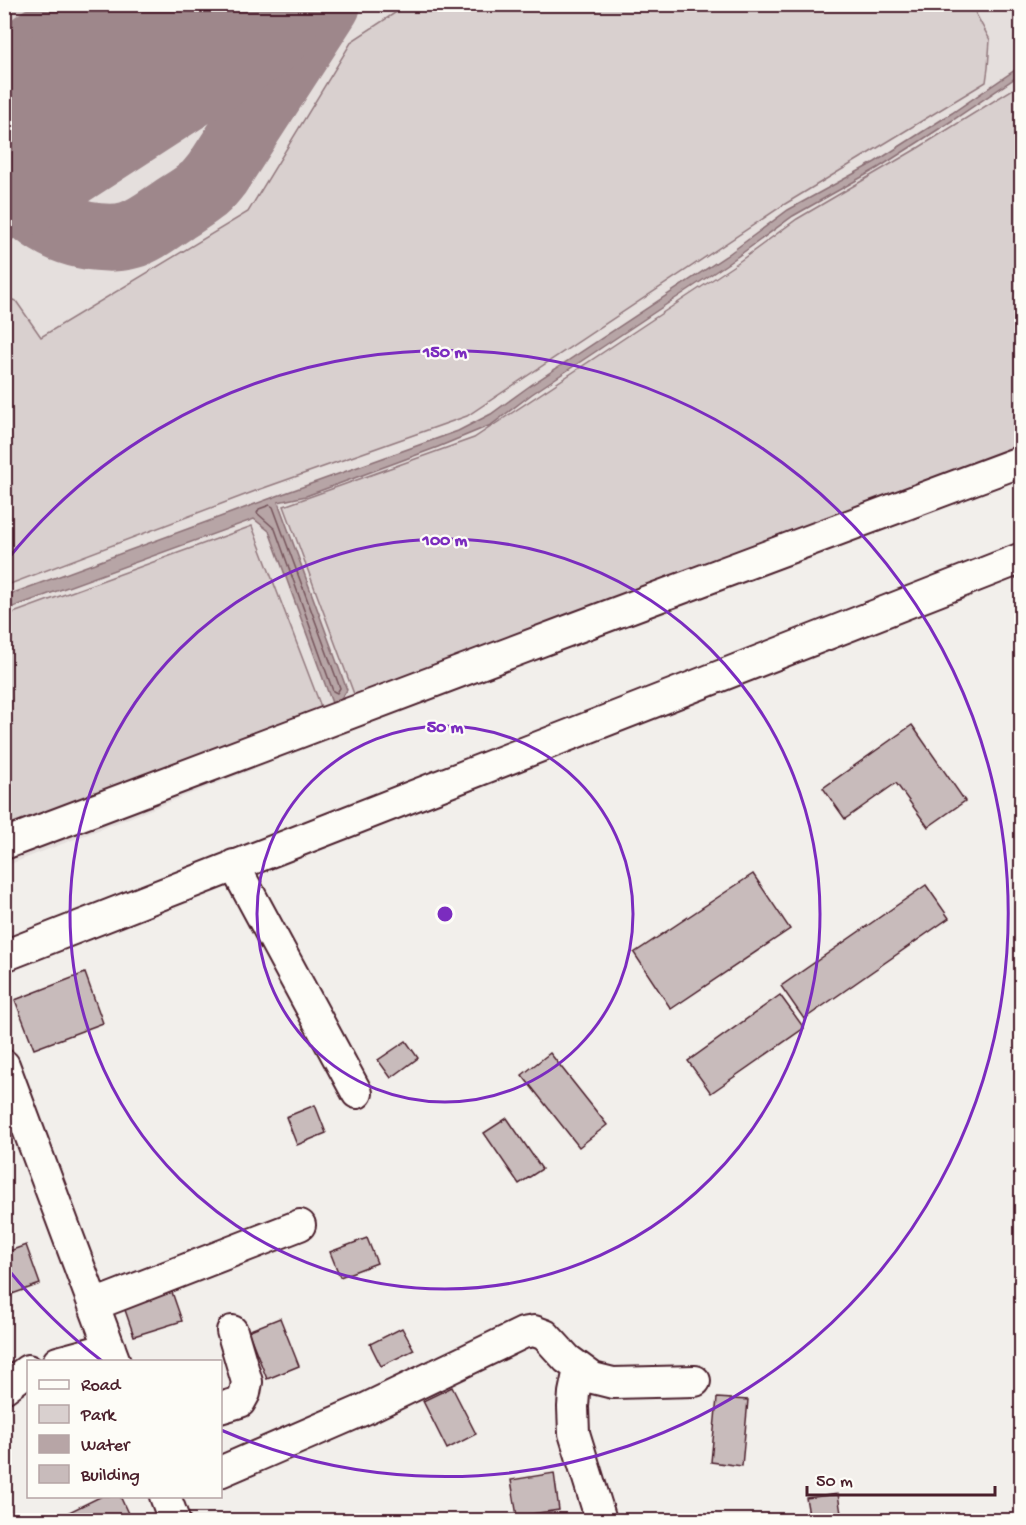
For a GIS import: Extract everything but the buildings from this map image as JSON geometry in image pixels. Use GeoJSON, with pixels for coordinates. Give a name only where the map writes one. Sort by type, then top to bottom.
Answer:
{"type":"FeatureCollection","features":[{"type":"Feature","properties":{"kind":"street"},"geometry":{"type":"LineString","coordinates":[[4,844],[1022,461]]}},
{"type":"Feature","properties":{"kind":"street"},"geometry":{"type":"LineString","coordinates":[[4,956],[1022,558]]}},
{"type":"Feature","properties":{"kind":"street"},"geometry":{"type":"LineString","coordinates":[[234,865],[357,1093]]}},
{"type":"Feature","properties":{"kind":"street"},"geometry":{"type":"LineString","coordinates":[[4,1065],[112,1355],[73,1360]]}},
{"type":"Feature","properties":{"kind":"street"},"geometry":{"type":"LineString","coordinates":[[94,1305],[300,1225]]}},
{"type":"Feature","properties":{"kind":"street"},"geometry":{"type":"LineString","coordinates":[[222,1407],[240,1402],[247,1382],[232,1331]]}},
{"type":"Feature","properties":{"kind":"street"},"geometry":{"type":"LineString","coordinates":[[222,1471],[363,1410],[523,1333],[534,1331],[545,1335],[567,1359],[593,1378],[613,1383],[695,1381]]}},
{"type":"Feature","properties":{"kind":"street"},"geometry":{"type":"LineString","coordinates":[[579,1369],[574,1393],[574,1433],[601,1521]]}},
{"type":"Feature","properties":{"kind":"street"},"geometry":{"type":"LineString","coordinates":[[4,1388],[27,1371]]}},
{"type":"Feature","properties":{"kind":"street"},"geometry":{"type":"LineString","coordinates":[[165,1498],[174,1521]]}},
{"type":"Feature","properties":{"kind":"shaded area"},"geometry":{"type":"Polygon","coordinates":[[[5,5],[1021,5],[1021,472],[607,630],[5,866],[5,5]]]}},
{"type":"Feature","properties":{"kind":"green space"},"geometry":{"type":"Polygon","coordinates":[[[5,4],[65,4],[65,5],[5,43],[5,4]]]}},
{"type":"Feature","properties":{"kind":"green space"},"geometry":{"type":"Polygon","coordinates":[[[407,5],[976,5],[976,14],[990,40],[988,68],[986,82],[785,204],[467,416],[258,490],[5,586],[5,298],[16,301],[41,337],[248,212],[352,41],[407,5]]]}},
{"type":"Feature","properties":{"kind":"green space"},"geometry":{"type":"Polygon","coordinates":[[[1021,84],[1021,451],[357,702],[284,506],[474,438],[733,266],[797,219],[1021,84]]]}},
{"type":"Feature","properties":{"kind":"green space"},"geometry":{"type":"Polygon","coordinates":[[[252,526],[323,712],[5,834],[5,616],[252,526]]]}},
{"type":"Feature","properties":{"kind":"water"},"geometry":{"type":"Polygon","coordinates":[[[1021,66],[1021,74],[878,168],[793,216],[730,262],[532,394],[491,425],[306,496],[278,502],[347,690],[340,701],[332,703],[269,531],[254,519],[5,610],[5,596],[458,431],[491,414],[726,256],[788,210],[875,162],[1021,66]]]}},
{"type":"Feature","properties":{"kind":"taxiway"},"geometry":{"type":"LineString","coordinates":[[4,85],[29,49],[44,37],[79,21],[140,4]]}},
{"type":"Feature","properties":{"kind":"taxiway"},"geometry":{"type":"LineString","coordinates":[[4,171],[31,208],[55,225],[82,235],[114,238],[140,231],[193,197],[217,174],[327,4]]}},
{"type":"Feature","properties":{"kind":"runway"},"geometry":{"type":"LineString","coordinates":[[4,155],[237,4]]}}]}
